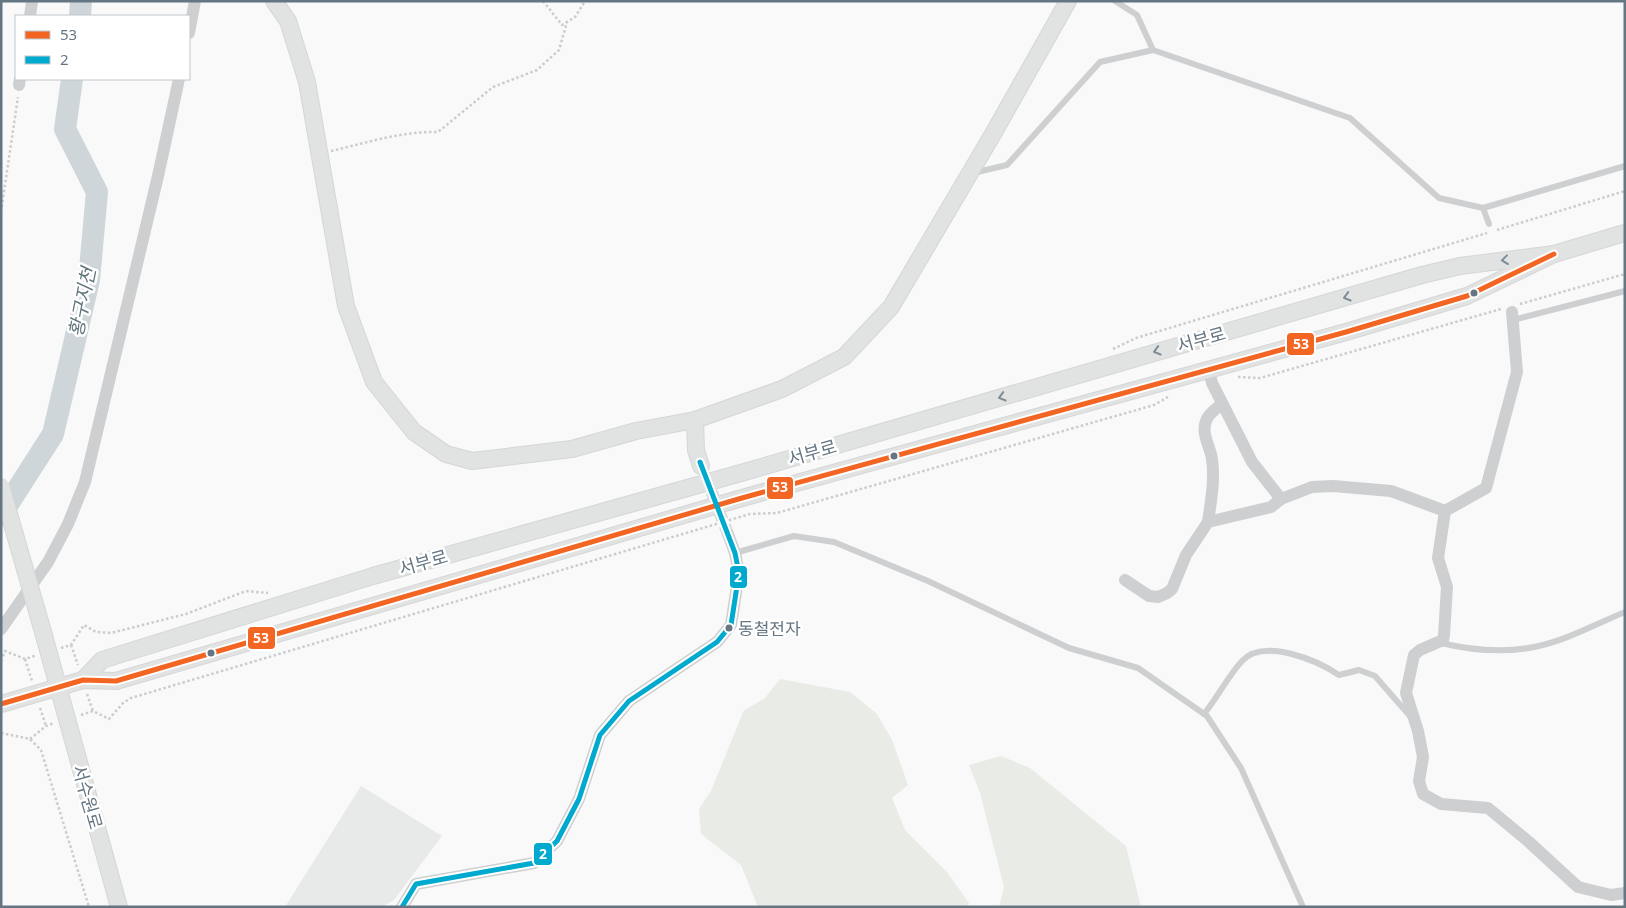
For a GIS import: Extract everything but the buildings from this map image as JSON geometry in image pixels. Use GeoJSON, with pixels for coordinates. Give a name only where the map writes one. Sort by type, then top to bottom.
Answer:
{"type":"FeatureCollection","features":[{"type":"Feature","properties":{"kind":"main road"},"geometry":{"type":"LineString","coordinates":[[274,1],[288,21],[307,82],[346,306],[374,382],[414,432],[446,454],[472,461],[572,449],[636,431],[695,420],[782,388],[844,357],[891,307],[1068,1]]}},
{"type":"Feature","properties":{"kind":"main road","name":"서부로"},"geometry":{"type":"LineString","coordinates":[[83,680],[102,660],[373,576],[748,471],[1422,275],[1460,266],[1554,254],[1625,233]]}},
{"type":"Feature","properties":{"kind":"main road","name":"서부로"},"geometry":{"type":"LineString","coordinates":[[1,704],[83,680],[116,680],[751,496],[1209,370],[1467,296],[1554,254]]}},
{"type":"Feature","properties":{"kind":"main road"},"geometry":{"type":"LineString","coordinates":[[695,420],[696,450],[701,466]]}},
{"type":"Feature","properties":{"kind":"main road","name":"서수원로"},"geometry":{"type":"LineString","coordinates":[[1,486],[119,907]]}},
{"type":"Feature","properties":{"kind":"street"},"geometry":{"type":"LineString","coordinates":[[30,15],[32,1]]}},
{"type":"Feature","properties":{"kind":"street"},"geometry":{"type":"LineString","coordinates":[[190,28],[196,1]]}},
{"type":"Feature","properties":{"kind":"street"},"geometry":{"type":"LineString","coordinates":[[1,630],[48,562],[68,524],[84,482],[158,176],[179,80]]}},
{"type":"Feature","properties":{"kind":"street"},"geometry":{"type":"LineString","coordinates":[[1208,522],[1271,507],[1281,499],[1312,487],[1332,486],[1391,491],[1445,511],[1486,488],[1517,372],[1513,311]]}},
{"type":"Feature","properties":{"kind":"street"},"geometry":{"type":"LineString","coordinates":[[1209,370],[1212,383],[1252,462],[1281,499]]}},
{"type":"Feature","properties":{"kind":"street"},"geometry":{"type":"LineString","coordinates":[[1125,580],[1149,596],[1158,597],[1172,589],[1186,555],[1208,522],[1212,494],[1212,458],[1205,436],[1205,426],[1206,419],[1222,404]]}},
{"type":"Feature","properties":{"kind":"street"},"geometry":{"type":"LineString","coordinates":[[1445,511],[1438,558],[1447,587],[1444,635],[1440,642],[1420,650],[1414,655],[1406,693],[1412,720],[1418,731],[1423,757],[1419,781],[1423,794],[1441,804],[1488,808],[1578,887],[1612,895],[1625,893]]}},
{"type":"Feature","properties":{"kind":"street"},"geometry":{"type":"LineString","coordinates":[[402,907],[416,884],[534,864],[558,841],[579,799],[600,735],[629,701],[717,642],[730,626],[739,573],[735,553],[728,534]]}},
{"type":"Feature","properties":{"kind":"lane"},"geometry":{"type":"LineString","coordinates":[[1115,1],[1137,14],[1153,50]]}},
{"type":"Feature","properties":{"kind":"lane"},"geometry":{"type":"LineString","coordinates":[[968,174],[1007,164],[1100,62],[1153,50],[1350,118],[1439,198],[1483,208],[1625,166]]}},
{"type":"Feature","properties":{"kind":"lane"},"geometry":{"type":"LineString","coordinates":[[1483,208],[1489,224]]}},
{"type":"Feature","properties":{"kind":"lane"},"geometry":{"type":"LineString","coordinates":[[1513,311],[1625,291]]}},
{"type":"Feature","properties":{"kind":"lane"},"geometry":{"type":"LineString","coordinates":[[735,553],[794,536],[834,542],[928,581],[1069,648],[1138,668],[1204,714],[1241,768],[1303,907]]}},
{"type":"Feature","properties":{"kind":"lane"},"geometry":{"type":"LineString","coordinates":[[1440,642],[1464,648],[1504,650],[1534,647],[1625,612]]}},
{"type":"Feature","properties":{"kind":"lane"},"geometry":{"type":"LineString","coordinates":[[1204,714],[1243,659],[1273,651],[1294,654],[1321,663],[1339,675],[1359,670],[1375,676],[1412,720]]}},
{"type":"Feature","properties":{"kind":"path"},"geometry":{"type":"LineString","coordinates":[[543,1],[562,25],[575,17],[585,1]]}},
{"type":"Feature","properties":{"kind":"path"},"geometry":{"type":"LineString","coordinates":[[320,153],[398,136],[421,132],[438,132],[493,87],[537,70],[559,50],[567,22]]}},
{"type":"Feature","properties":{"kind":"path"},"geometry":{"type":"LineString","coordinates":[[1,212],[20,82]]}},
{"type":"Feature","properties":{"kind":"path"},"geometry":{"type":"LineString","coordinates":[[1110,350],[1136,338],[1625,191]]}},
{"type":"Feature","properties":{"kind":"path"},"geometry":{"type":"LineString","coordinates":[[1234,377],[1260,378],[1513,311],[1625,274]]}},
{"type":"Feature","properties":{"kind":"path"},"geometry":{"type":"LineString","coordinates":[[93,711],[109,719],[123,703],[131,698],[750,514],[777,513],[1145,408],[1174,393]]}},
{"type":"Feature","properties":{"kind":"path"},"geometry":{"type":"LineString","coordinates":[[71,646],[84,625],[96,632],[111,633],[186,614],[246,591],[276,593]]}},
{"type":"Feature","properties":{"kind":"path"},"geometry":{"type":"LineString","coordinates":[[1,661],[5,651],[25,659]]}},
{"type":"Feature","properties":{"kind":"path"},"geometry":{"type":"LineString","coordinates":[[30,739],[46,726]]}},
{"type":"Feature","properties":{"kind":"path"},"geometry":{"type":"LineString","coordinates":[[1,733],[30,739],[42,750],[89,907]]}},
{"type":"Feature","properties":{"kind":"shaded area"},"geometry":{"type":"Polygon","coordinates":[[[780,679],[850,692],[877,714],[892,740],[908,785],[892,798],[905,830],[947,872],[969,903],[967,907],[758,907],[741,865],[701,834],[699,809],[711,791],[744,710],[764,699],[780,679]]]}},
{"type":"Feature","properties":{"kind":"shaded area"},"geometry":{"type":"Polygon","coordinates":[[[1001,756],[1030,768],[1126,846],[1141,907],[999,907],[1004,887],[980,793],[969,765],[1001,756]]]}},
{"type":"Feature","properties":{"kind":"shaded area"},"geometry":{"type":"Polygon","coordinates":[[[361,786],[442,836],[394,900],[382,907],[285,907],[361,786]]]}},
{"type":"Feature","properties":{"kind":"waterway","name":"황구지천"},"geometry":{"type":"LineString","coordinates":[[80,15],[81,1]]}},
{"type":"Feature","properties":{"kind":"waterway","name":"황구지천"},"geometry":{"type":"LineString","coordinates":[[1,515],[53,434],[89,280],[97,192],[65,129],[72,80]]}},
{"type":"Feature","properties":{"kind":"tunnel"},"geometry":{"type":"LineString","coordinates":[[705,475],[728,534]]}},
{"type":"Feature","properties":{"kind":"transit line","name":"53"},"geometry":{"type":"LineString","coordinates":[[1,704],[83,680],[116,681],[742,498],[1346,332],[1467,296],[1554,254]]}},
{"type":"Feature","properties":{"kind":"transit line","name":"2"},"geometry":{"type":"LineString","coordinates":[[402,907],[416,884],[534,863],[557,841],[579,799],[600,735],[629,701],[717,642],[731,625],[739,573],[735,553],[700,462]]}},
{"type":"Feature","properties":{"kind":"place","name":"동철전자"},"geometry":{"type":"Point","coordinates":[729,628]}}]}
